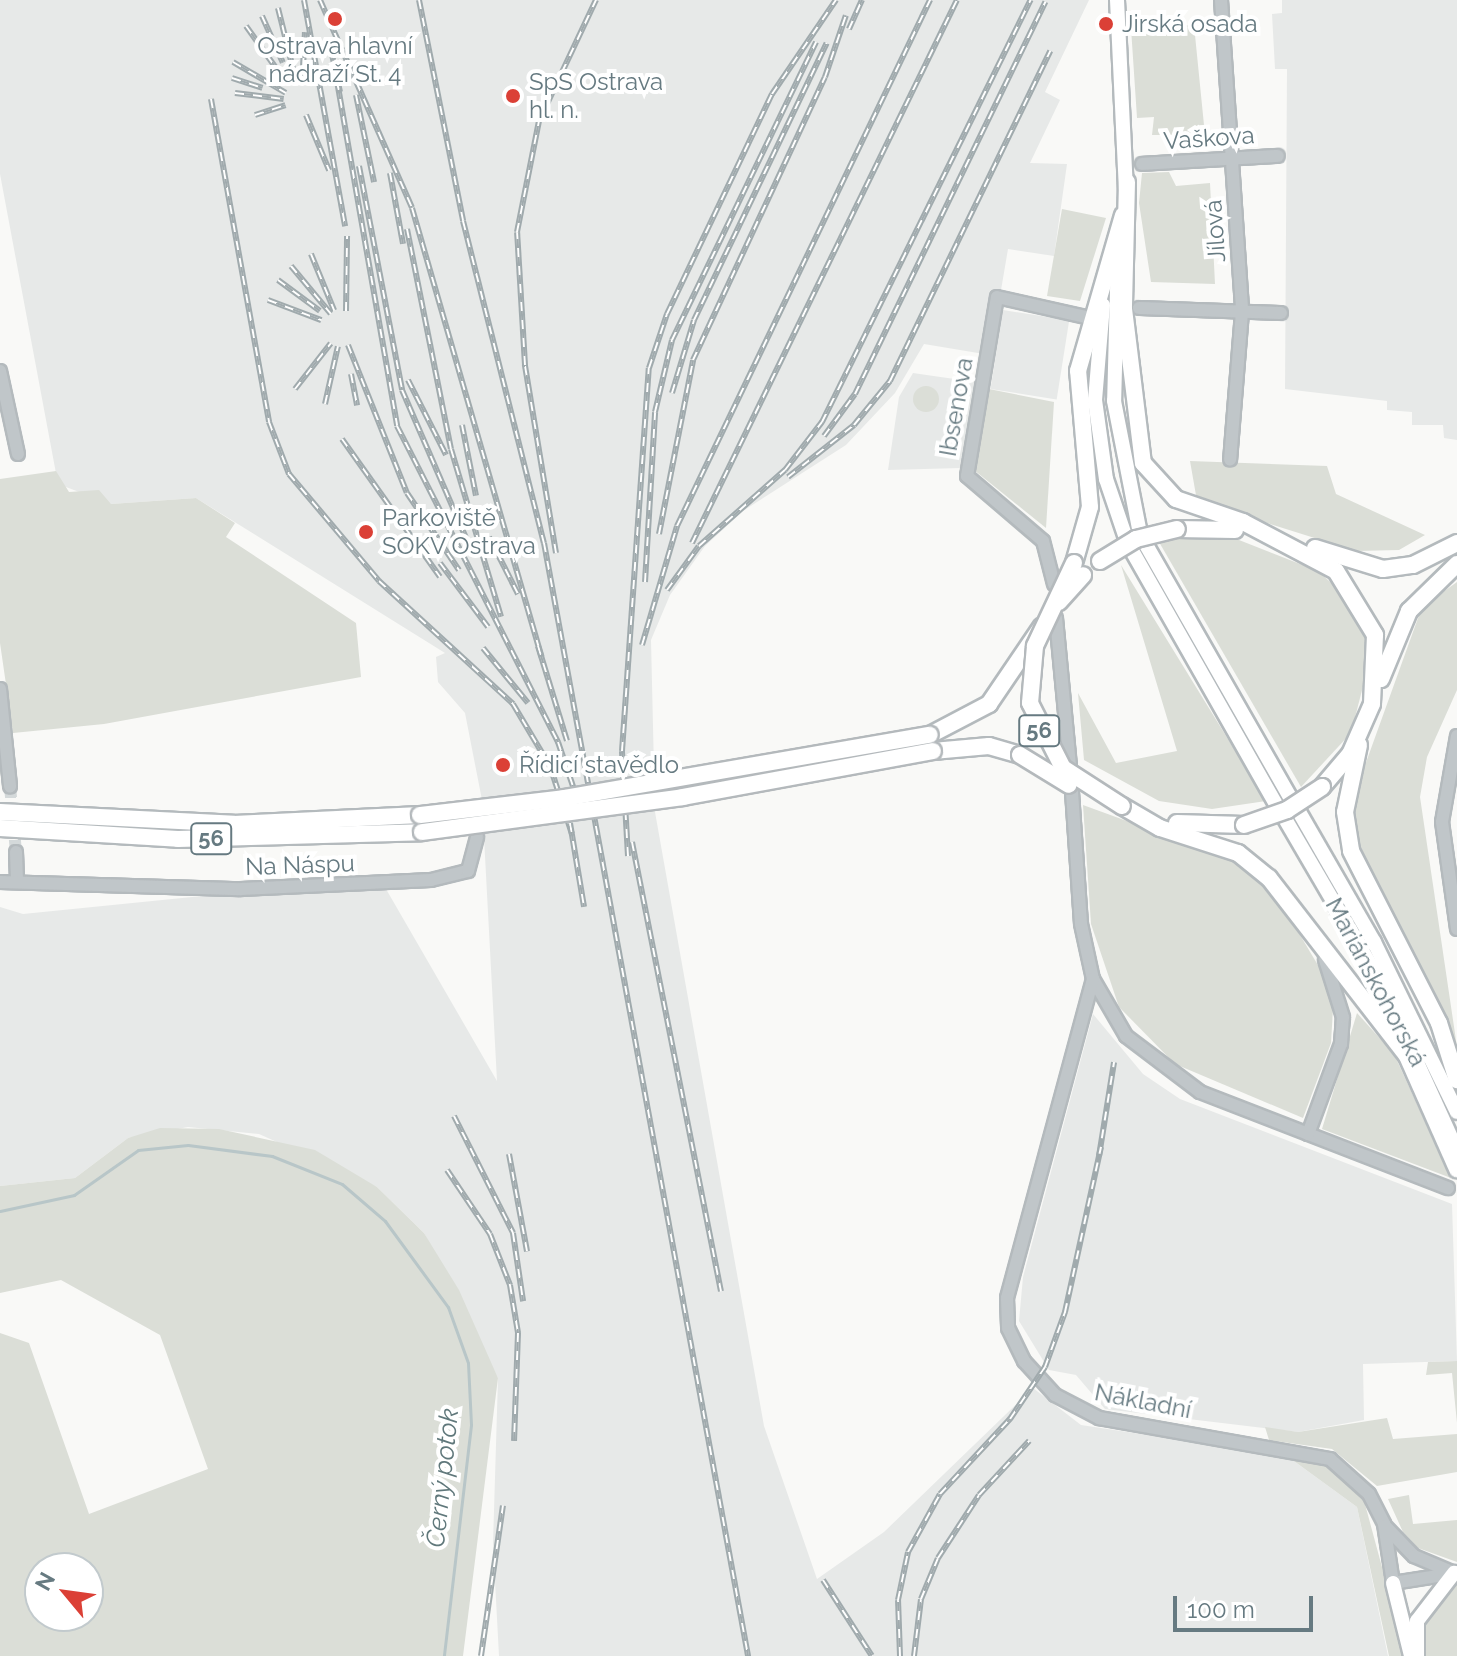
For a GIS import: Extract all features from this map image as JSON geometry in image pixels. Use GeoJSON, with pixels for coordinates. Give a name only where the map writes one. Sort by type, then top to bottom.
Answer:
{"type":"FeatureCollection","features":[{"type":"Feature","properties":{"kind":"highway"},"geometry":{"type":"LineString","coordinates":[[1127,182],[1124,295],[1137,449],[1176,499],[1259,532]]}},
{"type":"Feature","properties":{"kind":"highway"},"geometry":{"type":"LineString","coordinates":[[1079,569],[1090,507],[1077,398],[1090,318],[1123,219]]}},
{"type":"Feature","properties":{"kind":"highway","name":"56"},"geometry":{"type":"LineString","coordinates":[[1122,806],[1063,768],[1038,730],[1030,674],[1052,619],[1079,569],[1100,561],[1136,539],[1177,529],[1259,532],[1383,569],[1413,565],[1457,543]]}},
{"type":"Feature","properties":{"kind":"highway","name":"56"},"geometry":{"type":"LineString","coordinates":[[1259,532],[1346,582],[1375,635],[1376,690]]}},
{"type":"Feature","properties":{"kind":"highway","name":"56"},"geometry":{"type":"LineString","coordinates":[[0,828],[178,839],[422,832],[978,746],[1020,755],[1080,793],[1181,824],[1244,825],[1287,810],[1322,787],[1357,746],[1409,611],[1457,564]]}},
{"type":"Feature","properties":{"kind":"highway","name":"56"},"geometry":{"type":"LineString","coordinates":[[0,812],[220,824],[420,815],[653,784],[950,729],[989,704],[1052,619]]}},
{"type":"Feature","properties":{"kind":"highway"},"geometry":{"type":"LineString","coordinates":[[1357,746],[1345,812],[1351,851],[1439,1023],[1457,1080]]}},
{"type":"Feature","properties":{"kind":"highway"},"geometry":{"type":"LineString","coordinates":[[1122,806],[1160,828],[1248,860],[1407,1056],[1457,1169]]}},
{"type":"Feature","properties":{"kind":"main road","name":"Mariánskohorská"},"geometry":{"type":"LineString","coordinates":[[1117,0],[1127,182],[1123,219],[1102,310],[1095,400],[1106,479],[1280,812],[1381,983],[1457,1151]]}},
{"type":"Feature","properties":{"kind":"main road","name":"Mariánskohorská"},"geometry":{"type":"LineString","coordinates":[[1135,539],[1374,942],[1457,1112]]}},
{"type":"Feature","properties":{"kind":"main road"},"geometry":{"type":"LineString","coordinates":[[1414,1656],[1420,1614],[1456,1573]]}},
{"type":"Feature","properties":{"kind":"main road"},"geometry":{"type":"LineString","coordinates":[[1393,1583],[1414,1656]]}},
{"type":"Feature","properties":{"kind":"street","name":"Jílová"},"geometry":{"type":"LineString","coordinates":[[1221,0],[1242,312],[1230,460]]}},
{"type":"Feature","properties":{"kind":"street","name":"Vaškova"},"geometry":{"type":"LineString","coordinates":[[1142,164],[1278,156]]}},
{"type":"Feature","properties":{"kind":"street","name":"Ibsenova"},"geometry":{"type":"LineString","coordinates":[[1054,584],[1043,541],[967,476],[997,297],[1090,318]]}},
{"type":"Feature","properties":{"kind":"street"},"geometry":{"type":"LineString","coordinates":[[1139,308],[1281,313]]}},
{"type":"Feature","properties":{"kind":"street"},"geometry":{"type":"LineString","coordinates":[[0,371],[18,454]]}},
{"type":"Feature","properties":{"kind":"street"},"geometry":{"type":"LineString","coordinates":[[1052,619],[1070,766]]}},
{"type":"Feature","properties":{"kind":"street"},"geometry":{"type":"LineString","coordinates":[[0,689],[10,786]]}},
{"type":"Feature","properties":{"kind":"street"},"geometry":{"type":"LineString","coordinates":[[1457,736],[1442,822],[1457,929]]}},
{"type":"Feature","properties":{"kind":"street","name":"Nákladní"},"geometry":{"type":"LineString","coordinates":[[1072,792],[1081,924],[1093,979],[1126,1036],[1161,1068],[1200,1092],[1448,1188]]}},
{"type":"Feature","properties":{"kind":"street","name":"Na Náspu"},"geometry":{"type":"LineString","coordinates":[[0,882],[241,889],[431,880],[468,871],[479,851],[477,837]]}},
{"type":"Feature","properties":{"kind":"street"},"geometry":{"type":"LineString","coordinates":[[16,852],[17,882]]}},
{"type":"Feature","properties":{"kind":"street"},"geometry":{"type":"LineString","coordinates":[[1308,1134],[1343,1017],[1331,971],[1310,933]]}},
{"type":"Feature","properties":{"kind":"street","name":"Nákladní"},"geometry":{"type":"LineString","coordinates":[[1093,979],[1007,1298],[1015,1345],[1055,1395],[1099,1418],[1330,1459],[1364,1487],[1384,1524],[1393,1583]]}},
{"type":"Feature","properties":{"kind":"street"},"geometry":{"type":"LineString","coordinates":[[1384,1524],[1414,1556],[1456,1573]]}},
{"type":"Feature","properties":{"kind":"street"},"geometry":{"type":"LineString","coordinates":[[1393,1583],[1456,1573]]}},
{"type":"Feature","properties":{"kind":"shaded area"},"geometry":{"type":"Polygon","coordinates":[[[0,0],[1089,0],[1045,92],[1060,100],[1030,163],[1067,164],[1054,256],[1008,249],[990,355],[924,344],[895,393],[846,445],[743,511],[705,546],[670,595],[651,640],[655,812],[764,1426],[817,1579],[884,1532],[1033,1388],[1081,1425],[1287,1456],[1357,1507],[1388,1656],[499,1656],[493,1544],[498,1378],[424,1233],[377,1187],[259,1134],[188,1127],[128,1138],[75,1178],[0,1186],[0,907],[23,914],[212,895],[386,889],[497,1081],[482,800],[465,713],[438,682],[436,657],[445,653],[196,498],[111,504],[58,484],[0,174],[0,0]]]}},
{"type":"Feature","properties":{"kind":"shaded area"},"geometry":{"type":"Polygon","coordinates":[[[1282,0],[1457,0],[1457,440],[1444,438],[1443,425],[1412,425],[1412,412],[1387,410],[1387,401],[1285,389],[1287,69],[1275,69],[1272,14],[1282,13],[1282,0]]]}},
{"type":"Feature","properties":{"kind":"shaded area"},"geometry":{"type":"Polygon","coordinates":[[[1194,25],[1205,135],[1152,135],[1154,117],[1137,118],[1131,28],[1194,25]]]}},
{"type":"Feature","properties":{"kind":"shaded area"},"geometry":{"type":"Polygon","coordinates":[[[1169,172],[1176,186],[1210,183],[1215,284],[1151,282],[1139,203],[1142,173],[1169,172]]]}},
{"type":"Feature","properties":{"kind":"shaded area"},"geometry":{"type":"Polygon","coordinates":[[[1062,209],[1106,218],[1080,301],[1047,296],[1062,209]]]}},
{"type":"Feature","properties":{"kind":"shaded area"},"geometry":{"type":"Polygon","coordinates":[[[1003,310],[1069,320],[1057,399],[990,389],[1003,310]]]}},
{"type":"Feature","properties":{"kind":"shaded area"},"geometry":{"type":"Polygon","coordinates":[[[913,373],[975,382],[961,468],[888,470],[899,397],[913,373]]]}},
{"type":"Feature","properties":{"kind":"shaded area"},"geometry":{"type":"Polygon","coordinates":[[[926,386],[935,390],[939,399],[935,408],[926,412],[917,408],[913,399],[917,390],[926,386]]]}},
{"type":"Feature","properties":{"kind":"shaded area"},"geometry":{"type":"Polygon","coordinates":[[[989,389],[1054,402],[1046,528],[974,470],[989,389]]]}},
{"type":"Feature","properties":{"kind":"shaded area"},"geometry":{"type":"Polygon","coordinates":[[[1190,461],[1327,466],[1336,494],[1425,535],[1399,550],[1356,551],[1197,501],[1190,461]]]}},
{"type":"Feature","properties":{"kind":"shaded area"},"geometry":{"type":"Polygon","coordinates":[[[56,471],[69,492],[99,490],[111,504],[196,498],[235,523],[226,537],[356,623],[361,677],[104,724],[13,733],[0,643],[0,479],[56,471]]]}},
{"type":"Feature","properties":{"kind":"shaded area"},"geometry":{"type":"Polygon","coordinates":[[[1193,535],[1239,540],[1318,571],[1348,598],[1364,631],[1369,663],[1351,733],[1301,787],[1159,542],[1193,535]]]}},
{"type":"Feature","properties":{"kind":"shaded area"},"geometry":{"type":"Polygon","coordinates":[[[1121,565],[1266,801],[1212,809],[1159,801],[1084,760],[1078,693],[1116,763],[1177,751],[1121,565]]]}},
{"type":"Feature","properties":{"kind":"shaded area"},"geometry":{"type":"Polygon","coordinates":[[[1457,582],[1457,690],[1427,757],[1420,797],[1457,1047],[1356,839],[1355,793],[1422,607],[1457,582]]]}},
{"type":"Feature","properties":{"kind":"shaded area"},"geometry":{"type":"Polygon","coordinates":[[[1083,805],[1231,859],[1264,885],[1297,930],[1328,982],[1333,1009],[1331,1043],[1303,1118],[1175,1064],[1119,1007],[1091,924],[1083,805]]]}},
{"type":"Feature","properties":{"kind":"shaded area"},"geometry":{"type":"Polygon","coordinates":[[[1357,1013],[1394,1054],[1451,1178],[1322,1129],[1357,1013]]]}},
{"type":"Feature","properties":{"kind":"shaded area"},"geometry":{"type":"Polygon","coordinates":[[[1093,1014],[1143,1074],[1180,1099],[1452,1204],[1457,1361],[1363,1364],[1364,1420],[1298,1432],[1105,1409],[1076,1375],[1049,1370],[1019,1321],[1023,1277],[1093,1014]]]}},
{"type":"Feature","properties":{"kind":"shaded area"},"geometry":{"type":"Polygon","coordinates":[[[160,1128],[219,1129],[315,1150],[377,1187],[424,1233],[459,1290],[498,1378],[463,1656],[0,1656],[0,1333],[29,1343],[89,1514],[208,1469],[160,1335],[61,1280],[0,1293],[0,1186],[75,1178],[128,1138],[160,1128]]]}},
{"type":"Feature","properties":{"kind":"shaded area"},"geometry":{"type":"Polygon","coordinates":[[[1457,1361],[1457,1423],[1452,1373],[1426,1375],[1428,1362],[1457,1361]]]}},
{"type":"Feature","properties":{"kind":"shaded area"},"geometry":{"type":"Polygon","coordinates":[[[1387,1418],[1393,1439],[1457,1434],[1457,1472],[1377,1486],[1332,1449],[1269,1440],[1265,1427],[1298,1432],[1387,1418]]]}},
{"type":"Feature","properties":{"kind":"shaded area"},"geometry":{"type":"Polygon","coordinates":[[[1287,1456],[1337,1469],[1362,1493],[1406,1656],[1389,1656],[1357,1507],[1287,1456]]]}},
{"type":"Feature","properties":{"kind":"shaded area"},"geometry":{"type":"Polygon","coordinates":[[[1409,1495],[1413,1524],[1457,1520],[1457,1562],[1418,1548],[1403,1532],[1388,1499],[1409,1495]]]}},
{"type":"Feature","properties":{"kind":"shaded area"},"geometry":{"type":"Polygon","coordinates":[[[1457,1584],[1457,1656],[1426,1656],[1421,1636],[1428,1608],[1457,1584]]]}},
{"type":"Feature","properties":{"kind":"waterway","name":"Černý potok"},"geometry":{"type":"LineString","coordinates":[[0,1211],[74,1195],[138,1150],[188,1145],[272,1156],[342,1184],[385,1221],[448,1307],[468,1363],[471,1425],[444,1656]]}},
{"type":"Feature","properties":{"kind":"tunnel"},"geometry":{"type":"LineString","coordinates":[[10,786],[16,852]]}},
{"type":"Feature","properties":{"kind":"railway"},"geometry":{"type":"LineString","coordinates":[[304,0],[345,226]]}},
{"type":"Feature","properties":{"kind":"railway"},"geometry":{"type":"LineString","coordinates":[[320,0],[412,208],[542,657]]}},
{"type":"Feature","properties":{"kind":"railway"},"geometry":{"type":"LineString","coordinates":[[419,0],[463,221],[544,543],[748,1656]]}},
{"type":"Feature","properties":{"kind":"railway"},"geometry":{"type":"LineString","coordinates":[[556,553],[525,365],[517,232],[539,121],[596,0]]}},
{"type":"Feature","properties":{"kind":"railway"},"geometry":{"type":"LineString","coordinates":[[628,856],[622,751],[649,368],[667,314],[772,94],[836,0]]}},
{"type":"Feature","properties":{"kind":"railway"},"geometry":{"type":"LineString","coordinates":[[849,29],[862,0]]}},
{"type":"Feature","properties":{"kind":"railway"},"geometry":{"type":"LineString","coordinates":[[642,645],[677,526],[930,0]]}},
{"type":"Feature","properties":{"kind":"railway"},"geometry":{"type":"LineString","coordinates":[[692,543],[957,0]]}},
{"type":"Feature","properties":{"kind":"railway"},"geometry":{"type":"LineString","coordinates":[[667,590],[699,546],[785,470],[822,422],[1031,0]]}},
{"type":"Feature","properties":{"kind":"railway"},"geometry":{"type":"LineString","coordinates":[[824,436],[855,394],[1045,2]]}},
{"type":"Feature","properties":{"kind":"railway"},"geometry":{"type":"LineString","coordinates":[[278,8],[297,85]]}},
{"type":"Feature","properties":{"kind":"railway"},"geometry":{"type":"LineString","coordinates":[[659,534],[693,360],[825,77],[846,15]]}},
{"type":"Feature","properties":{"kind":"railway"},"geometry":{"type":"LineString","coordinates":[[262,16],[283,63]]}},
{"type":"Feature","properties":{"kind":"railway"},"geometry":{"type":"LineString","coordinates":[[246,26],[276,68]]}},
{"type":"Feature","properties":{"kind":"railway"},"geometry":{"type":"LineString","coordinates":[[302,85],[305,32]]}},
{"type":"Feature","properties":{"kind":"railway"},"geometry":{"type":"LineString","coordinates":[[645,582],[655,412],[672,340],[816,42]]}},
{"type":"Feature","properties":{"kind":"railway"},"geometry":{"type":"LineString","coordinates":[[672,393],[694,320],[827,43]]}},
{"type":"Feature","properties":{"kind":"railway"},"geometry":{"type":"LineString","coordinates":[[330,45],[340,92]]}},
{"type":"Feature","properties":{"kind":"railway"},"geometry":{"type":"LineString","coordinates":[[788,477],[854,425],[890,381],[1050,51]]}},
{"type":"Feature","properties":{"kind":"railway"},"geometry":{"type":"LineString","coordinates":[[233,62],[286,93]]}},
{"type":"Feature","properties":{"kind":"railway"},"geometry":{"type":"LineString","coordinates":[[232,78],[262,88]]}},
{"type":"Feature","properties":{"kind":"railway"},"geometry":{"type":"LineString","coordinates":[[337,81],[397,426],[558,742],[577,798]]}},
{"type":"Feature","properties":{"kind":"railway"},"geometry":{"type":"LineString","coordinates":[[235,93],[284,99]]}},
{"type":"Feature","properties":{"kind":"railway"},"geometry":{"type":"LineString","coordinates":[[356,95],[374,182]]}},
{"type":"Feature","properties":{"kind":"railway"},"geometry":{"type":"LineString","coordinates":[[211,99],[269,422],[289,474],[379,581],[513,704],[550,766],[572,834]]}},
{"type":"Feature","properties":{"kind":"railway"},"geometry":{"type":"LineString","coordinates":[[255,115],[285,105]]}},
{"type":"Feature","properties":{"kind":"railway"},"geometry":{"type":"LineString","coordinates":[[306,115],[329,170]]}},
{"type":"Feature","properties":{"kind":"railway"},"geometry":{"type":"LineString","coordinates":[[359,166],[402,390],[474,556]]}},
{"type":"Feature","properties":{"kind":"railway"},"geometry":{"type":"LineString","coordinates":[[390,173],[403,244]]}},
{"type":"Feature","properties":{"kind":"railway"},"geometry":{"type":"LineString","coordinates":[[407,229],[451,449],[501,617]]}},
{"type":"Feature","properties":{"kind":"railway"},"geometry":{"type":"LineString","coordinates":[[346,311],[347,236]]}},
{"type":"Feature","properties":{"kind":"railway"},"geometry":{"type":"LineString","coordinates":[[311,254],[334,310]]}},
{"type":"Feature","properties":{"kind":"railway"},"geometry":{"type":"LineString","coordinates":[[291,266],[331,314]]}},
{"type":"Feature","properties":{"kind":"railway"},"geometry":{"type":"LineString","coordinates":[[278,280],[320,311]]}},
{"type":"Feature","properties":{"kind":"railway"},"geometry":{"type":"LineString","coordinates":[[268,300],[321,320]]}},
{"type":"Feature","properties":{"kind":"railway"},"geometry":{"type":"LineString","coordinates":[[295,389],[331,343]]}},
{"type":"Feature","properties":{"kind":"railway"},"geometry":{"type":"LineString","coordinates":[[348,345],[407,493],[459,570]]}},
{"type":"Feature","properties":{"kind":"railway"},"geometry":{"type":"LineString","coordinates":[[325,404],[338,346]]}},
{"type":"Feature","properties":{"kind":"railway"},"geometry":{"type":"LineString","coordinates":[[351,374],[357,405]]}},
{"type":"Feature","properties":{"kind":"railway"},"geometry":{"type":"LineString","coordinates":[[408,380],[446,455]]}},
{"type":"Feature","properties":{"kind":"railway"},"geometry":{"type":"LineString","coordinates":[[462,425],[476,496]]}},
{"type":"Feature","properties":{"kind":"railway"},"geometry":{"type":"LineString","coordinates":[[342,439],[440,577]]}},
{"type":"Feature","properties":{"kind":"railway"},"geometry":{"type":"LineString","coordinates":[[489,537],[518,594]]}},
{"type":"Feature","properties":{"kind":"railway"},"geometry":{"type":"LineString","coordinates":[[440,563],[488,627]]}},
{"type":"Feature","properties":{"kind":"railway"},"geometry":{"type":"LineString","coordinates":[[538,646],[567,741]]}},
{"type":"Feature","properties":{"kind":"railway"},"geometry":{"type":"LineString","coordinates":[[483,648],[528,703]]}},
{"type":"Feature","properties":{"kind":"railway"},"geometry":{"type":"LineString","coordinates":[[570,823],[584,907]]}},
{"type":"Feature","properties":{"kind":"railway"},"geometry":{"type":"LineString","coordinates":[[632,842],[721,1291]]}},
{"type":"Feature","properties":{"kind":"railway"},"geometry":{"type":"LineString","coordinates":[[1099,1156],[1114,1062]]}},
{"type":"Feature","properties":{"kind":"railway"},"geometry":{"type":"LineString","coordinates":[[454,1116],[513,1233],[523,1301]]}},
{"type":"Feature","properties":{"kind":"railway"},"geometry":{"type":"LineString","coordinates":[[900,1656],[898,1600],[908,1552],[940,1494],[1010,1419],[1045,1367],[1065,1312],[1101,1147]]}},
{"type":"Feature","properties":{"kind":"railway"},"geometry":{"type":"LineString","coordinates":[[509,1154],[527,1251]]}},
{"type":"Feature","properties":{"kind":"railway"},"geometry":{"type":"LineString","coordinates":[[447,1170],[490,1234],[510,1285],[518,1333],[514,1441]]}},
{"type":"Feature","properties":{"kind":"railway"},"geometry":{"type":"LineString","coordinates":[[914,1656],[921,1599],[938,1558],[979,1495],[1029,1441]]}},
{"type":"Feature","properties":{"kind":"railway"},"geometry":{"type":"LineString","coordinates":[[481,1656],[503,1506]]}},
{"type":"Feature","properties":{"kind":"railway"},"geometry":{"type":"LineString","coordinates":[[823,1580],[872,1656]]}},
{"type":"Feature","properties":{"kind":"place","name":"Ostrava hlavní nádraží St. 4"},"geometry":{"type":"Point","coordinates":[335,19]}},
{"type":"Feature","properties":{"kind":"place","name":"Jirská osada"},"geometry":{"type":"Point","coordinates":[1106,24]}},
{"type":"Feature","properties":{"kind":"place","name":"SpS Ostrava hl. n."},"geometry":{"type":"Point","coordinates":[513,96]}},
{"type":"Feature","properties":{"kind":"place","name":"Parkoviště SOKV Ostrava"},"geometry":{"type":"Point","coordinates":[366,532]}},
{"type":"Feature","properties":{"kind":"place","name":"Řídicí stavědlo"},"geometry":{"type":"Point","coordinates":[503,765]}}]}
